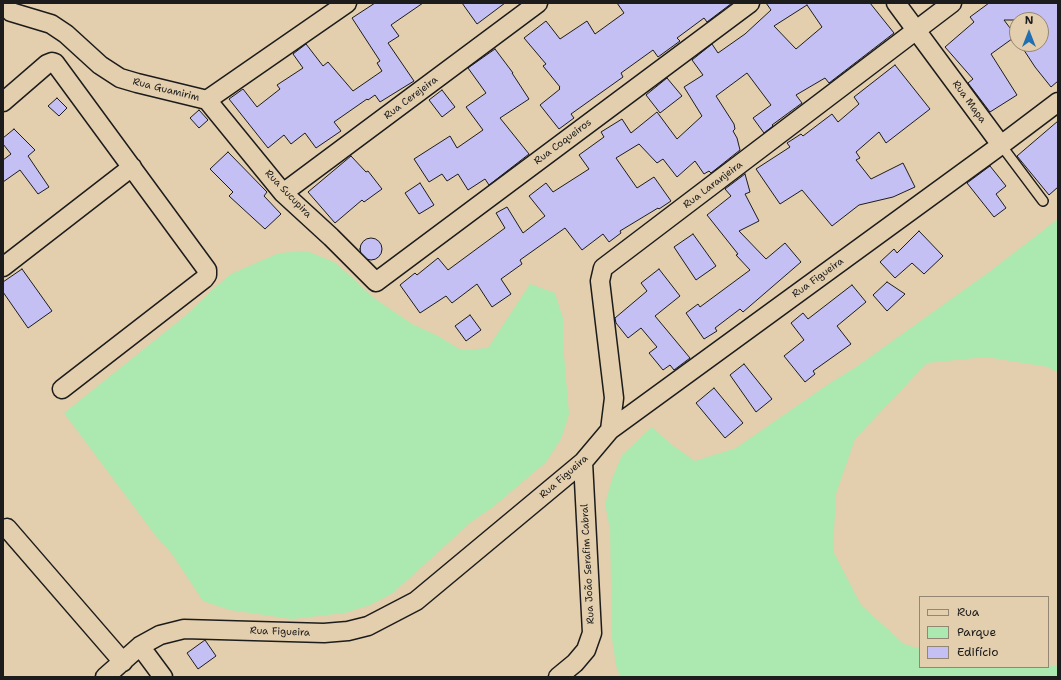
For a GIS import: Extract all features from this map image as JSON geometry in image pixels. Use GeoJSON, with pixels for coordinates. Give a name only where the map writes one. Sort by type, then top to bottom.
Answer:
{"type":"FeatureCollection","features":[{"type":"Feature","properties":{"kind":"street","name":"Rua Guamirim"},"geometry":{"type":"LineString","coordinates":[[4,3],[11,12],[51,24],[66,34],[100,65],[120,78],[207,100],[347,3]]}},
{"type":"Feature","properties":{"kind":"street","name":"Rua Cerejeira"},"geometry":{"type":"LineString","coordinates":[[283,192],[538,3]]}},
{"type":"Feature","properties":{"kind":"street","name":"Rua Coqueiros"},"geometry":{"type":"LineString","coordinates":[[376,282],[750,3]]}},
{"type":"Feature","properties":{"kind":"street","name":"Rua Mapa"},"geometry":{"type":"LineString","coordinates":[[896,3],[1001,146]]}},
{"type":"Feature","properties":{"kind":"street","name":"Rua Laranjeira"},"geometry":{"type":"LineString","coordinates":[[610,430],[614,398],[600,281],[603,268],[952,3]]}},
{"type":"Feature","properties":{"kind":"street"},"geometry":{"type":"LineString","coordinates":[[3,102],[47,64],[52,62],[55,63],[207,270],[207,275],[204,279],[62,389]]}},
{"type":"Feature","properties":{"kind":"street","name":"Rua Sucupira"},"geometry":{"type":"LineString","coordinates":[[207,100],[283,192],[331,236],[376,282]]}},
{"type":"Feature","properties":{"kind":"street","name":"Rua Figueira"},"geometry":{"type":"LineString","coordinates":[[105,677],[140,646],[160,635],[184,629],[324,633],[348,631],[368,626],[416,601],[584,462],[610,430],[1001,146],[1058,102]]}},
{"type":"Feature","properties":{"kind":"street"},"geometry":{"type":"LineString","coordinates":[[3,267],[132,167]]}},
{"type":"Feature","properties":{"kind":"street","name":"Rua João Serafim Cabral"},"geometry":{"type":"LineString","coordinates":[[558,677],[575,663],[586,650],[592,633],[584,462]]}},
{"type":"Feature","properties":{"kind":"street"},"geometry":{"type":"LineString","coordinates":[[7,528],[123,662]]}},
{"type":"Feature","properties":{"kind":"street"},"geometry":{"type":"LineString","coordinates":[[140,646],[163,677]]}},
{"type":"Feature","properties":{"kind":"lane","name":"Rua Mapa"},"geometry":{"type":"LineString","coordinates":[[1001,146],[1043,201]]}},
{"type":"Feature","properties":{"kind":"green space"},"geometry":{"type":"Polygon","coordinates":[[[1058,219],[1058,373],[1048,367],[986,357],[927,363],[855,439],[836,494],[833,551],[861,605],[904,644],[919,649],[919,668],[1049,668],[1049,666],[1058,666],[1058,677],[620,677],[616,665],[612,639],[610,529],[605,504],[612,479],[622,455],[652,427],[672,445],[695,461],[736,448],[830,383],[856,367],[989,272],[1058,219]]]}},
{"type":"Feature","properties":{"kind":"green space"},"geometry":{"type":"Polygon","coordinates":[[[307,251],[334,262],[374,298],[412,324],[438,336],[461,350],[488,348],[530,284],[555,293],[563,318],[563,343],[569,414],[561,439],[546,462],[493,507],[471,522],[393,593],[370,605],[345,613],[292,619],[230,610],[203,601],[172,554],[155,535],[64,413],[185,316],[231,274],[279,253],[307,251]]]}},
{"type":"Feature","properties":{"kind":"building"},"geometry":{"type":"Polygon","coordinates":[[[375,3],[423,3],[391,25],[399,36],[388,43],[414,81],[380,102],[375,95],[368,100],[367,99],[334,122],[341,131],[316,148],[305,133],[291,144],[284,135],[268,148],[229,99],[243,89],[257,107],[280,89],[277,85],[303,68],[293,54],[306,44],[323,66],[328,62],[353,91],[382,71],[377,63],[380,61],[352,18],[375,3]]]}},
{"type":"Feature","properties":{"kind":"building"},"geometry":{"type":"Polygon","coordinates":[[[462,3],[505,3],[477,24],[462,3]]]}},
{"type":"Feature","properties":{"kind":"building"},"geometry":{"type":"Polygon","coordinates":[[[617,3],[732,3],[707,22],[704,18],[677,38],[680,41],[658,57],[653,50],[621,73],[623,77],[571,114],[574,118],[559,129],[540,105],[560,89],[560,87],[543,66],[546,64],[524,38],[546,21],[560,39],[587,21],[595,34],[624,13],[617,3]]]}},
{"type":"Feature","properties":{"kind":"building"},"geometry":{"type":"Polygon","coordinates":[[[766,3],[870,3],[894,33],[829,83],[825,78],[796,95],[802,103],[772,125],[773,126],[764,133],[753,118],[771,105],[747,73],[716,96],[734,124],[735,129],[733,131],[737,138],[740,150],[711,173],[709,171],[704,174],[695,161],[677,177],[663,159],[657,163],[639,144],[616,158],[637,188],[654,177],[671,201],[620,231],[621,233],[609,242],[603,234],[582,250],[565,228],[520,260],[522,264],[501,279],[511,294],[492,307],[477,284],[452,303],[446,296],[420,313],[400,285],[415,273],[417,275],[438,258],[448,270],[505,228],[496,213],[507,207],[523,233],[545,216],[529,196],[546,183],[553,192],[589,169],[579,155],[604,137],[601,132],[622,119],[631,133],[657,112],[677,139],[702,116],[684,87],[703,75],[692,60],[712,44],[718,53],[745,34],[771,10],[766,3]],[[807,5],[774,26],[796,49],[822,27],[807,5]]]}},
{"type":"Feature","properties":{"kind":"building"},"geometry":{"type":"Polygon","coordinates":[[[989,3],[1058,3],[1058,81],[1051,87],[1025,52],[1049,52],[1049,12],[1009,12],[1009,20],[1004,20],[1009,27],[1009,41],[991,54],[1017,95],[990,112],[968,83],[973,79],[945,47],[974,22],[970,17],[989,3]]]}},
{"type":"Feature","properties":{"kind":"building"},"geometry":{"type":"Polygon","coordinates":[[[495,49],[513,73],[529,99],[500,118],[529,154],[489,185],[485,179],[468,190],[458,174],[447,181],[442,174],[429,182],[414,159],[450,136],[457,148],[483,130],[466,107],[486,93],[468,68],[495,49]]]}},
{"type":"Feature","properties":{"kind":"building"},"geometry":{"type":"Polygon","coordinates":[[[895,65],[930,109],[886,143],[879,132],[856,152],[860,158],[856,160],[871,179],[903,163],[915,187],[893,197],[859,205],[832,226],[802,190],[780,204],[756,169],[790,147],[787,143],[801,134],[803,136],[832,114],[838,122],[859,104],[854,97],[895,65]]]}},
{"type":"Feature","properties":{"kind":"building"},"geometry":{"type":"Polygon","coordinates":[[[667,78],[682,96],[660,113],[646,95],[667,78]]]}},
{"type":"Feature","properties":{"kind":"building"},"geometry":{"type":"Polygon","coordinates":[[[442,90],[455,107],[442,117],[429,100],[442,90]]]}},
{"type":"Feature","properties":{"kind":"building"},"geometry":{"type":"Polygon","coordinates":[[[57,98],[67,108],[59,116],[48,106],[57,98]]]}},
{"type":"Feature","properties":{"kind":"building"},"geometry":{"type":"Polygon","coordinates":[[[199,110],[208,120],[199,128],[190,118],[199,110]]]}},
{"type":"Feature","properties":{"kind":"building"},"geometry":{"type":"Polygon","coordinates":[[[1058,121],[1058,187],[1049,195],[1017,156],[1058,121]]]}},
{"type":"Feature","properties":{"kind":"building"},"geometry":{"type":"Polygon","coordinates":[[[14,129],[35,150],[28,156],[49,187],[38,194],[20,170],[3,182],[3,160],[11,154],[3,144],[3,138],[14,129]]]}},
{"type":"Feature","properties":{"kind":"building"},"geometry":{"type":"Polygon","coordinates":[[[228,152],[267,192],[264,196],[281,214],[265,229],[229,196],[233,192],[210,169],[228,152]]]}},
{"type":"Feature","properties":{"kind":"building"},"geometry":{"type":"Polygon","coordinates":[[[351,156],[366,172],[368,171],[382,189],[364,202],[362,200],[335,223],[308,192],[351,156]]]}},
{"type":"Feature","properties":{"kind":"building"},"geometry":{"type":"Polygon","coordinates":[[[990,166],[1006,186],[996,194],[1006,208],[994,217],[967,183],[990,166]]]}},
{"type":"Feature","properties":{"kind":"building"},"geometry":{"type":"Polygon","coordinates":[[[745,174],[750,192],[745,194],[759,221],[739,231],[766,259],[785,243],[801,262],[743,312],[740,309],[715,328],[717,331],[704,339],[686,313],[698,304],[700,307],[750,270],[736,255],[738,254],[707,215],[731,196],[725,189],[745,174]]]}},
{"type":"Feature","properties":{"kind":"building"},"geometry":{"type":"Polygon","coordinates":[[[420,183],[434,205],[419,214],[405,193],[420,183]]]}},
{"type":"Feature","properties":{"kind":"building"},"geometry":{"type":"Polygon","coordinates":[[[919,231],[943,256],[924,274],[912,263],[895,278],[880,262],[894,249],[897,253],[919,231]]]}},
{"type":"Feature","properties":{"kind":"building"},"geometry":{"type":"Polygon","coordinates":[[[693,234],[716,266],[696,280],[674,247],[693,234]]]}},
{"type":"Feature","properties":{"kind":"building"},"geometry":{"type":"Polygon","coordinates":[[[371,238],[379,241],[382,249],[379,257],[371,260],[363,257],[360,249],[363,241],[371,238]]]}},
{"type":"Feature","properties":{"kind":"building"},"geometry":{"type":"Polygon","coordinates":[[[22,269],[52,311],[28,328],[3,292],[3,282],[22,269]]]}},
{"type":"Feature","properties":{"kind":"building"},"geometry":{"type":"Polygon","coordinates":[[[659,269],[680,296],[655,316],[690,358],[674,370],[670,365],[663,370],[649,353],[657,347],[641,328],[628,338],[616,323],[615,318],[647,291],[641,283],[659,269]]]}},
{"type":"Feature","properties":{"kind":"building"},"geometry":{"type":"Polygon","coordinates":[[[887,282],[905,294],[887,311],[873,295],[887,282]]]}},
{"type":"Feature","properties":{"kind":"building"},"geometry":{"type":"Polygon","coordinates":[[[852,285],[866,302],[837,326],[851,344],[813,371],[815,374],[805,382],[784,356],[804,340],[791,323],[803,313],[808,319],[852,285]]]}},
{"type":"Feature","properties":{"kind":"building"},"geometry":{"type":"Polygon","coordinates":[[[470,315],[481,330],[466,341],[455,326],[470,315]]]}},
{"type":"Feature","properties":{"kind":"building"},"geometry":{"type":"Polygon","coordinates":[[[744,364],[772,399],[756,412],[730,375],[744,364]]]}},
{"type":"Feature","properties":{"kind":"building"},"geometry":{"type":"Polygon","coordinates":[[[714,388],[743,423],[725,438],[696,403],[714,388]]]}},
{"type":"Feature","properties":{"kind":"building"},"geometry":{"type":"Polygon","coordinates":[[[205,640],[216,656],[198,669],[187,653],[205,640]]]}}]}
